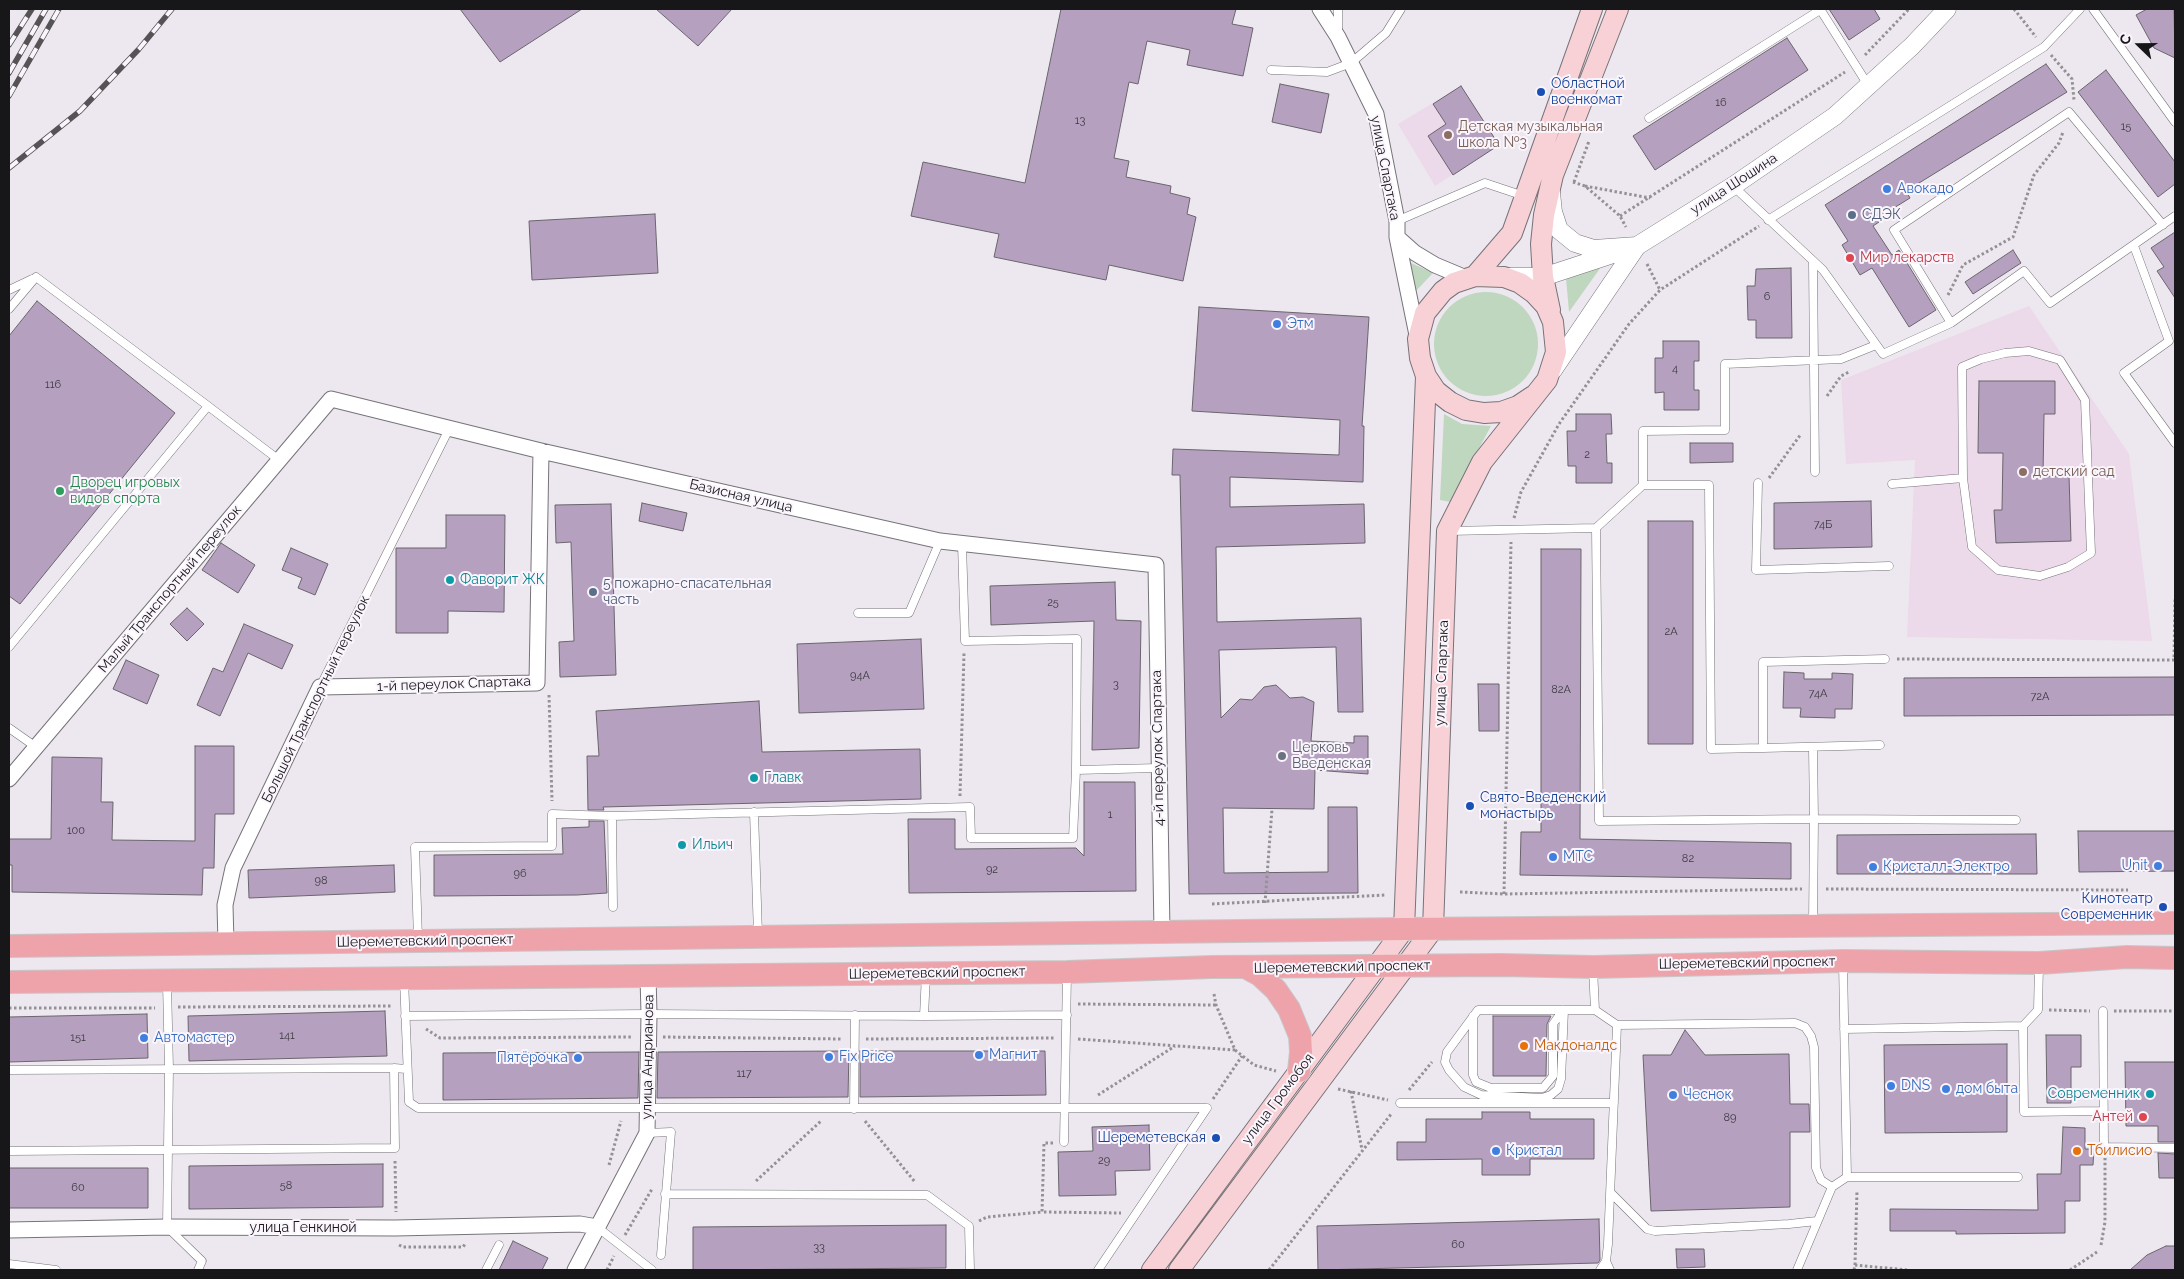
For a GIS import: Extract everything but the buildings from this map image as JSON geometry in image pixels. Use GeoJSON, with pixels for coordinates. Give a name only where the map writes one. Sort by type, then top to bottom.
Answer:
{"type":"FeatureCollection","features":[{"type":"Feature","properties":{"kind":"main road"},"geometry":{"type":"LineString","coordinates":[[1471,277],[1512,233],[1592,9]]}},
{"type":"Feature","properties":{"kind":"main road"},"geometry":{"type":"LineString","coordinates":[[1553,322],[1546,306],[1534,293],[1520,283],[1504,277],[1471,277],[1454,283],[1433,301],[1426,312],[1418,339],[1420,358],[1426,376],[1436,391],[1450,402],[1466,410],[1484,413],[1501,412],[1518,406],[1533,396],[1546,380],[1556,352],[1553,322],[1543,277],[1541,244],[1544,215],[1560,178],[1618,9]]}},
{"type":"Feature","properties":{"kind":"main road","name":"улица Спартака"},"geometry":{"type":"LineString","coordinates":[[1404,929],[1426,376]]}},
{"type":"Feature","properties":{"kind":"main road","name":"улица Спартака"},"geometry":{"type":"LineString","coordinates":[[1433,929],[1447,531],[1482,462],[1533,396]]}},
{"type":"Feature","properties":{"kind":"main road","name":"Шереметевский проспект"},"geometry":{"type":"LineString","coordinates":[[9,946],[1404,929],[2175,923]]}},
{"type":"Feature","properties":{"kind":"main road"},"geometry":{"type":"LineString","coordinates":[[2039,963],[2040,925]]}},
{"type":"Feature","properties":{"kind":"main road","name":"Шереметевский проспект"},"geometry":{"type":"LineString","coordinates":[[1841,926],[1843,961]]}},
{"type":"Feature","properties":{"kind":"main road","name":"улица Громобоя"},"geometry":{"type":"LineString","coordinates":[[1152,1270],[1291,1072],[1404,929]]}},
{"type":"Feature","properties":{"kind":"main road"},"geometry":{"type":"LineString","coordinates":[[1405,966],[1433,929]]}},
{"type":"Feature","properties":{"kind":"main road","name":"Шереметевский проспект"},"geometry":{"type":"LineString","coordinates":[[840,974],[841,936]]}},
{"type":"Feature","properties":{"kind":"main road","name":"Большой Транспортный переулок"},"geometry":{"type":"LineString","coordinates":[[226,943],[227,980]]}},
{"type":"Feature","properties":{"kind":"main road","name":"Шереметевский проспект"},"geometry":{"type":"LineString","coordinates":[[9,982],[1067,972],[1376,966],[1593,967],[1843,961],[2039,963],[2127,958],[2175,958]]}},
{"type":"Feature","properties":{"kind":"main road","name":"улица Громобоя"},"geometry":{"type":"LineString","coordinates":[[1179,1270],[1405,966]]}},
{"type":"Feature","properties":{"kind":"main road"},"geometry":{"type":"LineString","coordinates":[[1247,968],[1260,975],[1276,990],[1289,1009],[1300,1036],[1301,1052],[1291,1072]]}},
{"type":"Feature","properties":{"kind":"street","name":"улица Спартака"},"geometry":{"type":"LineString","coordinates":[[1320,9],[1338,37],[1376,114],[1418,339]]}},
{"type":"Feature","properties":{"kind":"street","name":"улица Шошина"},"geometry":{"type":"LineString","coordinates":[[1546,380],[1637,246],[1733,186],[1835,116],[1912,46],[1947,9]]}},
{"type":"Feature","properties":{"kind":"street"},"geometry":{"type":"LineString","coordinates":[[1560,178],[1551,197],[1553,212],[1559,230],[1574,243],[1594,249],[1637,246]]}},
{"type":"Feature","properties":{"kind":"street"},"geometry":{"type":"LineString","coordinates":[[1397,229],[1415,253],[1429,262],[1471,277]]}},
{"type":"Feature","properties":{"kind":"street"},"geometry":{"type":"LineString","coordinates":[[1504,277],[1543,277],[1637,246]]}},
{"type":"Feature","properties":{"kind":"street","name":"Базисная улица"},"geometry":{"type":"LineString","coordinates":[[331,399],[541,451],[940,541],[1156,564]]}},
{"type":"Feature","properties":{"kind":"street","name":"Малый Транспортный переулок"},"geometry":{"type":"LineString","coordinates":[[9,779],[331,399]]}},
{"type":"Feature","properties":{"kind":"street","name":"1-й переулок Спартака"},"geometry":{"type":"LineString","coordinates":[[320,687],[537,683],[541,451]]}},
{"type":"Feature","properties":{"kind":"street","name":"4-й переулок Спартака"},"geometry":{"type":"LineString","coordinates":[[1156,564],[1162,932]]}},
{"type":"Feature","properties":{"kind":"street","name":"Большой Транспортный переулок"},"geometry":{"type":"LineString","coordinates":[[226,943],[225,905],[233,868],[320,687]]}},
{"type":"Feature","properties":{"kind":"street","name":"улица Андрианова"},"geometry":{"type":"LineString","coordinates":[[575,1270],[647,1133],[650,1014],[648,976]]}},
{"type":"Feature","properties":{"kind":"street","name":"улица Генкиной"},"geometry":{"type":"LineString","coordinates":[[9,1230],[167,1227],[395,1228],[580,1224],[597,1226]]}},
{"type":"Feature","properties":{"kind":"lane"},"geometry":{"type":"LineString","coordinates":[[1338,9],[1338,37]]}},
{"type":"Feature","properties":{"kind":"lane"},"geometry":{"type":"LineString","coordinates":[[1271,70],[1327,72],[1351,63],[1386,32],[1401,9]]}},
{"type":"Feature","properties":{"kind":"lane"},"geometry":{"type":"LineString","coordinates":[[1649,118],[1820,9],[1868,86]]}},
{"type":"Feature","properties":{"kind":"lane"},"geometry":{"type":"LineString","coordinates":[[1768,220],[2044,47],[2080,9]]}},
{"type":"Feature","properties":{"kind":"lane"},"geometry":{"type":"LineString","coordinates":[[2093,9],[2175,122]]}},
{"type":"Feature","properties":{"kind":"lane"},"geometry":{"type":"LineString","coordinates":[[1952,323],[1894,230],[2069,112],[2163,225]]}},
{"type":"Feature","properties":{"kind":"lane"},"geometry":{"type":"LineString","coordinates":[[1397,229],[1485,183],[1525,196]]}},
{"type":"Feature","properties":{"kind":"lane"},"geometry":{"type":"LineString","coordinates":[[1733,186],[1823,270],[1883,354],[1952,323],[2024,270],[2050,303],[2175,216]]}},
{"type":"Feature","properties":{"kind":"lane"},"geometry":{"type":"LineString","coordinates":[[2134,246],[2169,341],[2124,373],[2175,443]]}},
{"type":"Feature","properties":{"kind":"lane"},"geometry":{"type":"LineString","coordinates":[[1813,262],[1815,472]]}},
{"type":"Feature","properties":{"kind":"lane"},"geometry":{"type":"LineString","coordinates":[[9,290],[36,277]]}},
{"type":"Feature","properties":{"kind":"lane"},"geometry":{"type":"LineString","coordinates":[[9,309],[36,277]]}},
{"type":"Feature","properties":{"kind":"lane"},"geometry":{"type":"LineString","coordinates":[[36,277],[278,460]]}},
{"type":"Feature","properties":{"kind":"lane"},"geometry":{"type":"LineString","coordinates":[[1643,485],[1643,431],[1725,430],[1725,364],[1841,359],[1876,345]]}},
{"type":"Feature","properties":{"kind":"lane"},"geometry":{"type":"LineString","coordinates":[[2029,351],[2060,360],[2086,400],[2090,553],[2068,567],[2040,576],[1998,570],[1972,547],[1963,478],[1962,368],[1981,359],[2005,353],[2029,351]]}},
{"type":"Feature","properties":{"kind":"lane"},"geometry":{"type":"LineString","coordinates":[[9,647],[208,406]]}},
{"type":"Feature","properties":{"kind":"lane","name":"Большой Транспортный переулок"},"geometry":{"type":"LineString","coordinates":[[320,687],[449,429]]}},
{"type":"Feature","properties":{"kind":"lane"},"geometry":{"type":"LineString","coordinates":[[1892,484],[1963,478]]}},
{"type":"Feature","properties":{"kind":"lane"},"geometry":{"type":"LineString","coordinates":[[1758,483],[1756,570],[1889,566]]}},
{"type":"Feature","properties":{"kind":"lane"},"geometry":{"type":"LineString","coordinates":[[1447,531],[1596,528],[1643,485],[1709,485],[1711,749],[1880,745]]}},
{"type":"Feature","properties":{"kind":"lane"},"geometry":{"type":"LineString","coordinates":[[1596,528],[1599,821],[2016,820]]}},
{"type":"Feature","properties":{"kind":"lane"},"geometry":{"type":"LineString","coordinates":[[858,613],[908,613],[940,541]]}},
{"type":"Feature","properties":{"kind":"lane"},"geometry":{"type":"LineString","coordinates":[[418,941],[415,847],[552,846],[552,814],[612,816],[970,807],[971,838],[1073,838],[1076,770],[1077,639],[965,641],[962,544]]}},
{"type":"Feature","properties":{"kind":"lane"},"geometry":{"type":"LineString","coordinates":[[1763,748],[1763,662],[1885,659]]}},
{"type":"Feature","properties":{"kind":"lane"},"geometry":{"type":"LineString","coordinates":[[9,728],[36,747]]}},
{"type":"Feature","properties":{"kind":"lane"},"geometry":{"type":"LineString","coordinates":[[1813,748],[1813,926]]}},
{"type":"Feature","properties":{"kind":"lane"},"geometry":{"type":"LineString","coordinates":[[1076,770],[1158,768]]}},
{"type":"Feature","properties":{"kind":"lane"},"geometry":{"type":"LineString","coordinates":[[754,812],[758,937]]}},
{"type":"Feature","properties":{"kind":"lane"},"geometry":{"type":"LineString","coordinates":[[612,816],[613,907]]}},
{"type":"Feature","properties":{"kind":"lane"},"geometry":{"type":"LineString","coordinates":[[1843,961],[1847,1177]]}},
{"type":"Feature","properties":{"kind":"lane"},"geometry":{"type":"LineString","coordinates":[[2039,963],[2038,1010],[2023,1026],[2024,1112],[2103,1111]]}},
{"type":"Feature","properties":{"kind":"lane"},"geometry":{"type":"LineString","coordinates":[[1593,967],[1595,1010]]}},
{"type":"Feature","properties":{"kind":"lane"},"geometry":{"type":"LineString","coordinates":[[924,1016],[926,972]]}},
{"type":"Feature","properties":{"kind":"lane"},"geometry":{"type":"LineString","coordinates":[[1064,1142],[1067,972]]}},
{"type":"Feature","properties":{"kind":"lane"},"geometry":{"type":"LineString","coordinates":[[404,977],[406,1069],[409,1102],[418,1108],[622,1110],[1207,1108]]}},
{"type":"Feature","properties":{"kind":"lane"},"geometry":{"type":"LineString","coordinates":[[167,981],[169,1069],[167,1227],[202,1261],[198,1270]]}},
{"type":"Feature","properties":{"kind":"lane"},"geometry":{"type":"LineString","coordinates":[[1562,1010],[1561,1079],[1558,1089],[1551,1095],[1542,1098],[1481,1095],[1464,1087],[1454,1077],[1445,1062],[1447,1052],[1478,1010],[1562,1010],[1595,1010],[1617,1025],[1795,1023],[1805,1027],[1812,1036],[1814,1047],[1816,1168],[1821,1180],[1832,1187]]}},
{"type":"Feature","properties":{"kind":"lane"},"geometry":{"type":"LineString","coordinates":[[1473,1016],[1473,1075],[1476,1082],[1491,1088],[1543,1088],[1554,1076],[1553,1024],[1562,1010]]}},
{"type":"Feature","properties":{"kind":"lane"},"geometry":{"type":"LineString","coordinates":[[2103,1011],[2104,1147],[2175,1148]]}},
{"type":"Feature","properties":{"kind":"lane"},"geometry":{"type":"LineString","coordinates":[[405,1016],[650,1014],[1067,1015]]}},
{"type":"Feature","properties":{"kind":"lane"},"geometry":{"type":"LineString","coordinates":[[854,1109],[855,1015]]}},
{"type":"Feature","properties":{"kind":"lane"},"geometry":{"type":"LineString","coordinates":[[1600,1270],[1606,1261],[1612,1194],[1617,1025]]}},
{"type":"Feature","properties":{"kind":"lane"},"geometry":{"type":"LineString","coordinates":[[1844,1029],[2023,1026]]}},
{"type":"Feature","properties":{"kind":"lane"},"geometry":{"type":"LineString","coordinates":[[9,1151],[395,1148],[394,1068]]}},
{"type":"Feature","properties":{"kind":"lane"},"geometry":{"type":"LineString","coordinates":[[9,1070],[406,1069]]}},
{"type":"Feature","properties":{"kind":"lane"},"geometry":{"type":"LineString","coordinates":[[1400,1102],[1614,1103]]}},
{"type":"Feature","properties":{"kind":"lane"},"geometry":{"type":"LineString","coordinates":[[1098,1270],[1207,1108]]}},
{"type":"Feature","properties":{"kind":"lane"},"geometry":{"type":"LineString","coordinates":[[647,1133],[671,1132],[661,1256]]}},
{"type":"Feature","properties":{"kind":"lane"},"geometry":{"type":"LineString","coordinates":[[1797,1270],[1832,1187],[1847,1177],[2018,1177]]}},
{"type":"Feature","properties":{"kind":"lane"},"geometry":{"type":"LineString","coordinates":[[665,1194],[927,1195],[969,1226],[970,1270]]}},
{"type":"Feature","properties":{"kind":"lane"},"geometry":{"type":"LineString","coordinates":[[1612,1194],[1646,1229],[1654,1231],[1817,1221]]}},
{"type":"Feature","properties":{"kind":"lane"},"geometry":{"type":"LineString","coordinates":[[597,1226],[652,1270]]}},
{"type":"Feature","properties":{"kind":"lane"},"geometry":{"type":"LineString","coordinates":[[486,1270],[499,1245]]}},
{"type":"Feature","properties":{"kind":"lane"},"geometry":{"type":"LineString","coordinates":[[1606,1261],[1610,1270]]}},
{"type":"Feature","properties":{"kind":"lane"},"geometry":{"type":"LineString","coordinates":[[9,1264],[56,1270]]}},
{"type":"Feature","properties":{"kind":"path"},"geometry":{"type":"LineString","coordinates":[[1620,216],[1856,64],[1909,9]]}},
{"type":"Feature","properties":{"kind":"path"},"geometry":{"type":"LineString","coordinates":[[1942,307],[1963,265],[2013,237],[2034,175],[2059,143],[2075,98],[2072,80],[2014,9]]}},
{"type":"Feature","properties":{"kind":"path"},"geometry":{"type":"LineString","coordinates":[[1560,178],[1585,186],[1650,198]]}},
{"type":"Feature","properties":{"kind":"path"},"geometry":{"type":"LineString","coordinates":[[1585,186],[1620,216],[1626,227]]}},
{"type":"Feature","properties":{"kind":"path"},"geometry":{"type":"LineString","coordinates":[[1647,264],[1660,290]]}},
{"type":"Feature","properties":{"kind":"path"},"geometry":{"type":"LineString","coordinates":[[1885,659],[2174,660],[2175,598]]}},
{"type":"Feature","properties":{"kind":"path"},"geometry":{"type":"LineString","coordinates":[[960,807],[965,641]]}},
{"type":"Feature","properties":{"kind":"path"},"geometry":{"type":"LineString","coordinates":[[537,683],[549,690],[552,814]]}},
{"type":"Feature","properties":{"kind":"path"},"geometry":{"type":"LineString","coordinates":[[1265,903],[1272,809]]}},
{"type":"Feature","properties":{"kind":"path"},"geometry":{"type":"LineString","coordinates":[[1460,892],[1504,894]]}},
{"type":"Feature","properties":{"kind":"path"},"geometry":{"type":"LineString","coordinates":[[1212,904],[1265,903],[1384,895]]}},
{"type":"Feature","properties":{"kind":"path"},"geometry":{"type":"LineString","coordinates":[[1214,994],[1216,1005],[1235,1050],[1254,1065],[1291,1072]]}},
{"type":"Feature","properties":{"kind":"path"},"geometry":{"type":"LineString","coordinates":[[1067,1004],[1216,1005]]}},
{"type":"Feature","properties":{"kind":"path"},"geometry":{"type":"LineString","coordinates":[[1079,1108],[1176,1045]]}},
{"type":"Feature","properties":{"kind":"path"},"geometry":{"type":"LineString","coordinates":[[1207,1108],[1242,1056]]}},
{"type":"Feature","properties":{"kind":"path"},"geometry":{"type":"LineString","coordinates":[[1269,1270],[1436,1057]]}},
{"type":"Feature","properties":{"kind":"path"},"geometry":{"type":"LineString","coordinates":[[1335,1089],[1400,1102]]}},
{"type":"Feature","properties":{"kind":"path"},"geometry":{"type":"LineString","coordinates":[[1351,1091],[1363,1150]]}},
{"type":"Feature","properties":{"kind":"path"},"geometry":{"type":"LineString","coordinates":[[742,1194],[835,1109]]}},
{"type":"Feature","properties":{"kind":"path"},"geometry":{"type":"LineString","coordinates":[[854,1109],[927,1195]]}},
{"type":"Feature","properties":{"kind":"path"},"geometry":{"type":"LineString","coordinates":[[607,1173],[619,1130],[622,1110]]}},
{"type":"Feature","properties":{"kind":"path"},"geometry":{"type":"LineString","coordinates":[[1042,1212],[1044,1143],[1064,1142]]}},
{"type":"Feature","properties":{"kind":"path"},"geometry":{"type":"LineString","coordinates":[[2101,1245],[2105,1222],[2104,1147]]}},
{"type":"Feature","properties":{"kind":"path"},"geometry":{"type":"LineString","coordinates":[[395,1148],[396,1218]]}},
{"type":"Feature","properties":{"kind":"path"},"geometry":{"type":"LineString","coordinates":[[1854,1270],[1857,1177]]}},
{"type":"Feature","properties":{"kind":"path"},"geometry":{"type":"LineString","coordinates":[[607,1270],[654,1185]]}},
{"type":"Feature","properties":{"kind":"path"},"geometry":{"type":"LineString","coordinates":[[969,1226],[986,1217],[1042,1212],[1136,1214]]}},
{"type":"Feature","properties":{"kind":"path"},"geometry":{"type":"LineString","coordinates":[[2070,1270],[2097,1252]]}},
{"type":"Feature","properties":{"kind":"path"},"geometry":{"type":"LineString","coordinates":[[1855,1265],[1907,1270]]}},
{"type":"Feature","properties":{"kind":"shaded area","name":"Детская музыкальная школа №3"},"geometry":{"type":"Polygon","coordinates":[[[1461,86],[1499,145],[1435,186],[1398,124],[1461,86]]]}},
{"type":"Feature","properties":{"kind":"shaded area","name":"детский сад"},"geometry":{"type":"Polygon","coordinates":[[[2029,306],[2129,454],[2152,641],[1907,637],[1915,460],[1846,464],[1841,380],[2029,306]]]}},
{"type":"Feature","properties":{"kind":"green space"},"geometry":{"type":"Polygon","coordinates":[[[1409,262],[1433,273],[1415,292],[1409,262]]]}},
{"type":"Feature","properties":{"kind":"green space"},"geometry":{"type":"Polygon","coordinates":[[[1601,267],[1569,312],[1566,278],[1601,267]]]}},
{"type":"Feature","properties":{"kind":"green space"},"geometry":{"type":"Polygon","coordinates":[[[1486,292],[1506,296],[1523,307],[1534,324],[1538,344],[1534,364],[1523,381],[1506,392],[1486,396],[1466,392],[1449,381],[1438,364],[1434,344],[1438,324],[1449,307],[1466,296],[1486,292]]]}},
{"type":"Feature","properties":{"kind":"green space"},"geometry":{"type":"Polygon","coordinates":[[[1444,414],[1462,424],[1491,426],[1450,502],[1440,500],[1444,414]]]}},
{"type":"Feature","properties":{"kind":"railway"},"geometry":{"type":"LineString","coordinates":[[9,45],[32,9]]}},
{"type":"Feature","properties":{"kind":"railway"},"geometry":{"type":"LineString","coordinates":[[9,73],[46,9]]}},
{"type":"Feature","properties":{"kind":"railway"},"geometry":{"type":"LineString","coordinates":[[9,96],[59,9]]}},
{"type":"Feature","properties":{"kind":"railway"},"geometry":{"type":"LineString","coordinates":[[9,168],[80,111],[139,49],[172,9]]}},
{"type":"Feature","properties":{"kind":"place","name":"Областной военкомат"},"geometry":{"type":"Point","coordinates":[1541,92]}},
{"type":"Feature","properties":{"kind":"place","name":"Детская музыкальная школа №3"},"geometry":{"type":"Point","coordinates":[1448,135]}},
{"type":"Feature","properties":{"kind":"place","name":"Авокадо"},"geometry":{"type":"Point","coordinates":[1887,189]}},
{"type":"Feature","properties":{"kind":"place","name":"СДЭК"},"geometry":{"type":"Point","coordinates":[1852,215]}},
{"type":"Feature","properties":{"kind":"place","name":"Мир лекарств"},"geometry":{"type":"Point","coordinates":[1850,258]}},
{"type":"Feature","properties":{"kind":"place","name":"Этм"},"geometry":{"type":"Point","coordinates":[1277,324]}},
{"type":"Feature","properties":{"kind":"place","name":"детский сад"},"geometry":{"type":"Point","coordinates":[2023,472]}},
{"type":"Feature","properties":{"kind":"place","name":"Дворец игровых видов спорта"},"geometry":{"type":"Point","coordinates":[60,491]}},
{"type":"Feature","properties":{"kind":"place","name":"Фаворит ЖК"},"geometry":{"type":"Point","coordinates":[450,580]}},
{"type":"Feature","properties":{"kind":"place","name":"5 пожарно-спасательная часть"},"geometry":{"type":"Point","coordinates":[593,592]}},
{"type":"Feature","properties":{"kind":"place","name":"Церковь Введенская"},"geometry":{"type":"Point","coordinates":[1282,756]}},
{"type":"Feature","properties":{"kind":"place","name":"Главк"},"geometry":{"type":"Point","coordinates":[754,778]}},
{"type":"Feature","properties":{"kind":"place","name":"Свято-Введенский монастырь"},"geometry":{"type":"Point","coordinates":[1470,806]}},
{"type":"Feature","properties":{"kind":"place","name":"Ильич"},"geometry":{"type":"Point","coordinates":[682,845]}},
{"type":"Feature","properties":{"kind":"place","name":"МТС"},"geometry":{"type":"Point","coordinates":[1553,857]}},
{"type":"Feature","properties":{"kind":"place","name":"Unit"},"geometry":{"type":"Point","coordinates":[2158,866]}},
{"type":"Feature","properties":{"kind":"place","name":"Кристалл-Электро"},"geometry":{"type":"Point","coordinates":[1873,867]}},
{"type":"Feature","properties":{"kind":"place","name":"Кинотеатр Современник"},"geometry":{"type":"Point","coordinates":[2163,907]}},
{"type":"Feature","properties":{"kind":"place","name":"Автомастер"},"geometry":{"type":"Point","coordinates":[144,1038]}},
{"type":"Feature","properties":{"kind":"place","name":"Макдоналдс"},"geometry":{"type":"Point","coordinates":[1524,1046]}},
{"type":"Feature","properties":{"kind":"place","name":"Магнит"},"geometry":{"type":"Point","coordinates":[979,1055]}},
{"type":"Feature","properties":{"kind":"place","name":"Fix Price"},"geometry":{"type":"Point","coordinates":[829,1057]}},
{"type":"Feature","properties":{"kind":"place","name":"Пятёрочка"},"geometry":{"type":"Point","coordinates":[578,1058]}},
{"type":"Feature","properties":{"kind":"place","name":"DNS"},"geometry":{"type":"Point","coordinates":[1891,1086]}},
{"type":"Feature","properties":{"kind":"place","name":"дом быта"},"geometry":{"type":"Point","coordinates":[1946,1089]}},
{"type":"Feature","properties":{"kind":"place","name":"Современник"},"geometry":{"type":"Point","coordinates":[2150,1094]}},
{"type":"Feature","properties":{"kind":"place","name":"Чеснок"},"geometry":{"type":"Point","coordinates":[1673,1095]}},
{"type":"Feature","properties":{"kind":"place","name":"Антей"},"geometry":{"type":"Point","coordinates":[2143,1117]}},
{"type":"Feature","properties":{"kind":"place","name":"Шереметевская"},"geometry":{"type":"Point","coordinates":[1216,1138]}},
{"type":"Feature","properties":{"kind":"place","name":"Кристал"},"geometry":{"type":"Point","coordinates":[1496,1151]}},
{"type":"Feature","properties":{"kind":"place","name":"Тбилисио"},"geometry":{"type":"Point","coordinates":[2077,1151]}}]}
